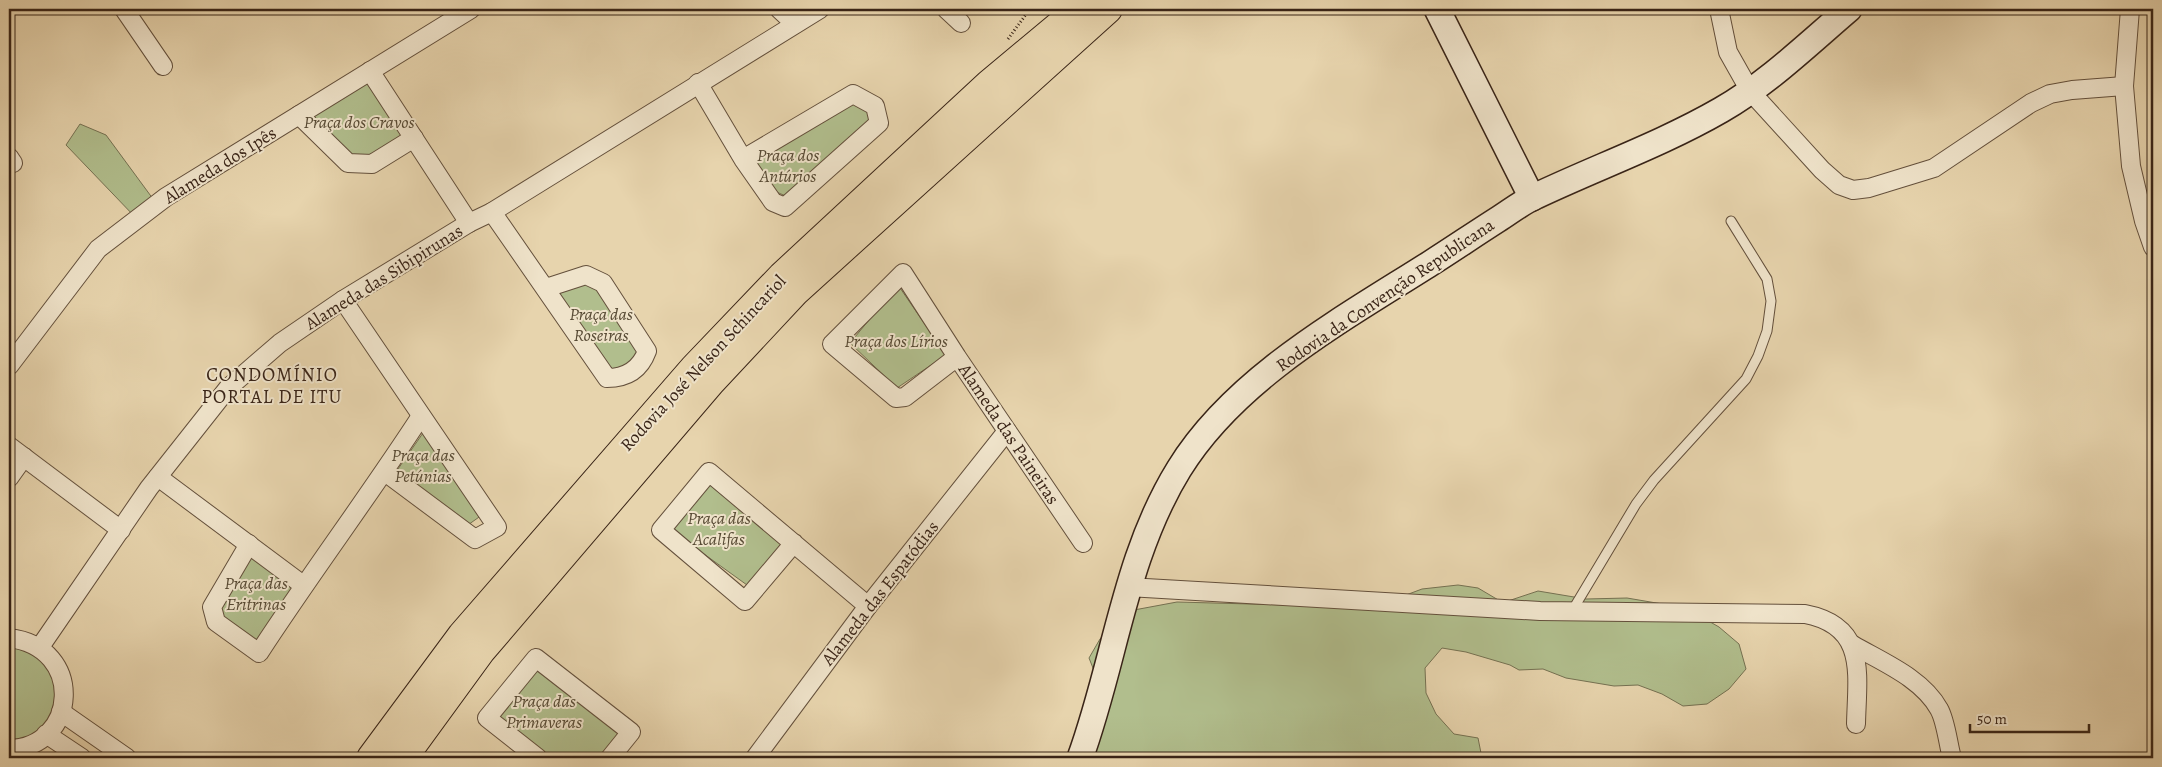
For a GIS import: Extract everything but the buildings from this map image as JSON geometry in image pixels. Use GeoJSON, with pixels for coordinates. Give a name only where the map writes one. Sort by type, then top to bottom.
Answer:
{"type":"FeatureCollection","features":[{"type":"Feature","properties":{"kind":"main road","name":"Rodovia José Nelson Schincariol"},"geometry":{"type":"LineString","coordinates":[[371,758],[462,635],[694,368],[782,276],[989,84],[1080,9]]}},
{"type":"Feature","properties":{"kind":"main road","name":"Rodovia José Nelson Schincariol"},"geometry":{"type":"LineString","coordinates":[[404,758],[481,651],[711,382],[783,305],[1005,100],[1108,9]]}},
{"type":"Feature","properties":{"kind":"main road"},"geometry":{"type":"LineString","coordinates":[[1437,9],[1532,198]]}},
{"type":"Feature","properties":{"kind":"main road","name":"Rodovia da Convenção Republicana"},"geometry":{"type":"LineString","coordinates":[[1080,758],[1128,587],[1157,512],[1179,469],[1199,440],[1229,408],[1301,346],[1532,198],[1691,126],[1750,91],[1850,9]]}},
{"type":"Feature","properties":{"kind":"street"},"geometry":{"type":"LineString","coordinates":[[124,9],[163,66]]}},
{"type":"Feature","properties":{"kind":"street","name":"Alameda dos Ipês"},"geometry":{"type":"LineString","coordinates":[[9,366],[98,249],[166,197],[471,9]]}},
{"type":"Feature","properties":{"kind":"street"},"geometry":{"type":"LineString","coordinates":[[779,9],[795,24]]}},
{"type":"Feature","properties":{"kind":"street","name":"Alameda das Sibipirunas"},"geometry":{"type":"LineString","coordinates":[[40,647],[158,477],[228,388],[280,343],[343,300],[469,223],[492,212],[820,9]]}},
{"type":"Feature","properties":{"kind":"street"},"geometry":{"type":"LineString","coordinates":[[946,9],[961,22]]}},
{"type":"Feature","properties":{"kind":"street"},"geometry":{"type":"LineString","coordinates":[[1719,9],[1728,52],[1750,91],[1822,170],[1839,185],[1853,190],[1869,188],[1934,168],[2030,103],[2050,94],[2124,86]]}},
{"type":"Feature","properties":{"kind":"street"},"geometry":{"type":"LineString","coordinates":[[2130,9],[2124,86],[2131,166],[2144,221],[2153,247]]}},
{"type":"Feature","properties":{"kind":"street"},"geometry":{"type":"LineString","coordinates":[[370,71],[469,223]]}},
{"type":"Feature","properties":{"kind":"street"},"geometry":{"type":"LineString","coordinates":[[698,83],[743,159],[773,202],[785,207],[879,124],[875,106],[853,94],[743,159]]}},
{"type":"Feature","properties":{"kind":"street"},"geometry":{"type":"LineString","coordinates":[[299,115],[348,163],[372,164],[414,138]]}},
{"type":"Feature","properties":{"kind":"street"},"geometry":{"type":"LineString","coordinates":[[492,212],[607,378],[619,378],[630,375],[645,358],[647,351],[603,283],[586,275],[546,288]]}},
{"type":"Feature","properties":{"kind":"street","name":"Alameda das Paineiras"},"geometry":{"type":"LineString","coordinates":[[957,357],[905,397],[896,398],[832,344],[903,273],[957,357],[1083,543]]}},
{"type":"Feature","properties":{"kind":"street"},"geometry":{"type":"LineString","coordinates":[[343,300],[497,527],[475,539],[385,472]]}},
{"type":"Feature","properties":{"kind":"street"},"geometry":{"type":"LineString","coordinates":[[248,544],[212,607],[216,622],[259,653],[303,585],[385,472],[421,416]]}},
{"type":"Feature","properties":{"kind":"street","name":"Alameda das Espatódias"},"geometry":{"type":"LineString","coordinates":[[755,758],[868,606],[1007,431]]}},
{"type":"Feature","properties":{"kind":"street"},"geometry":{"type":"LineString","coordinates":[[9,446],[121,530]]}},
{"type":"Feature","properties":{"kind":"street"},"geometry":{"type":"LineString","coordinates":[[9,478],[24,457]]}},
{"type":"Feature","properties":{"kind":"street"},"geometry":{"type":"LineString","coordinates":[[794,543],[746,600],[661,530],[709,472],[794,543],[868,606]]}},
{"type":"Feature","properties":{"kind":"street"},"geometry":{"type":"LineString","coordinates":[[158,477],[303,585]]}},
{"type":"Feature","properties":{"kind":"street"},"geometry":{"type":"LineString","coordinates":[[1128,587],[1572,612],[1805,614],[1821,617],[1840,628],[1853,644],[1912,680],[1927,694],[1940,710],[1952,758]]}},
{"type":"Feature","properties":{"kind":"street"},"geometry":{"type":"LineString","coordinates":[[9,638],[24,639],[40,647],[49,655],[60,674],[64,691],[61,712],[46,734],[32,744],[9,749]]}},
{"type":"Feature","properties":{"kind":"street"},"geometry":{"type":"LineString","coordinates":[[1853,644],[1857,660],[1856,724]]}},
{"type":"Feature","properties":{"kind":"street"},"geometry":{"type":"LineString","coordinates":[[538,758],[488,718],[536,658],[631,732],[610,758]]}},
{"type":"Feature","properties":{"kind":"street"},"geometry":{"type":"LineString","coordinates":[[61,712],[128,758]]}},
{"type":"Feature","properties":{"kind":"street"},"geometry":{"type":"LineString","coordinates":[[46,734],[82,758]]}},
{"type":"Feature","properties":{"kind":"lane"},"geometry":{"type":"LineString","coordinates":[[1572,612],[1636,504],[1654,480],[1746,379],[1758,356],[1767,332],[1771,301],[1767,279],[1731,221]]}},
{"type":"Feature","properties":{"kind":"green space","name":"Praça dos Cravos"},"geometry":{"type":"Polygon","coordinates":[[[369,74],[411,137],[372,162],[348,161],[302,116],[369,74]]]}},
{"type":"Feature","properties":{"kind":"green space","name":"Praça dos Antúrios"},"geometry":{"type":"Polygon","coordinates":[[[852,97],[869,109],[873,121],[788,197],[772,190],[753,158],[852,97]]]}},
{"type":"Feature","properties":{"kind":"green space"},"geometry":{"type":"Polygon","coordinates":[[[80,124],[106,135],[156,203],[136,218],[66,145],[80,124]]]}},
{"type":"Feature","properties":{"kind":"green space","name":"Praça das Roseiras"},"geometry":{"type":"Polygon","coordinates":[[[585,279],[601,286],[641,357],[609,375],[554,290],[585,279]]]}},
{"type":"Feature","properties":{"kind":"green space","name":"Praça dos Lírios"},"geometry":{"type":"Polygon","coordinates":[[[898,285],[946,355],[897,388],[850,343],[898,285]]]}},
{"type":"Feature","properties":{"kind":"green space","name":"Praça das Petúnias"},"geometry":{"type":"Polygon","coordinates":[[[423,433],[482,515],[465,527],[398,469],[423,433]]]}},
{"type":"Feature","properties":{"kind":"green space","name":"Praça das Acalifas"},"geometry":{"type":"Polygon","coordinates":[[[710,484],[786,543],[747,585],[672,531],[710,484]]]}},
{"type":"Feature","properties":{"kind":"green space","name":"Praça das Eritrinas"},"geometry":{"type":"Polygon","coordinates":[[[247,552],[296,587],[256,643],[220,617],[220,603],[247,552]]]}},
{"type":"Feature","properties":{"kind":"green space"},"geometry":{"type":"Polygon","coordinates":[[[1458,585],[1478,588],[1505,602],[1538,591],[1586,599],[1627,598],[1674,606],[1698,615],[1719,627],[1739,644],[1746,669],[1729,689],[1707,704],[1683,706],[1662,694],[1638,685],[1614,686],[1566,678],[1543,669],[1519,670],[1510,665],[1466,652],[1442,648],[1425,668],[1426,693],[1436,714],[1454,734],[1478,738],[1482,758],[1080,758],[1100,703],[1093,668],[1089,658],[1100,639],[1116,621],[1134,610],[1177,602],[1359,607],[1382,604],[1422,589],[1458,585]]]}},
{"type":"Feature","properties":{"kind":"green space"},"geometry":{"type":"Polygon","coordinates":[[[9,643],[49,661],[61,700],[43,732],[9,743],[9,643]]]}},
{"type":"Feature","properties":{"kind":"green space","name":"Praça das Primaveras"},"geometry":{"type":"Polygon","coordinates":[[[538,664],[623,733],[602,758],[550,758],[496,716],[538,664]]]}},
{"type":"Feature","properties":{"kind":"district","name":"CONDOMÍNIO PORTAL DE ITU"},"geometry":{"type":"Point","coordinates":[272,386]}}]}
